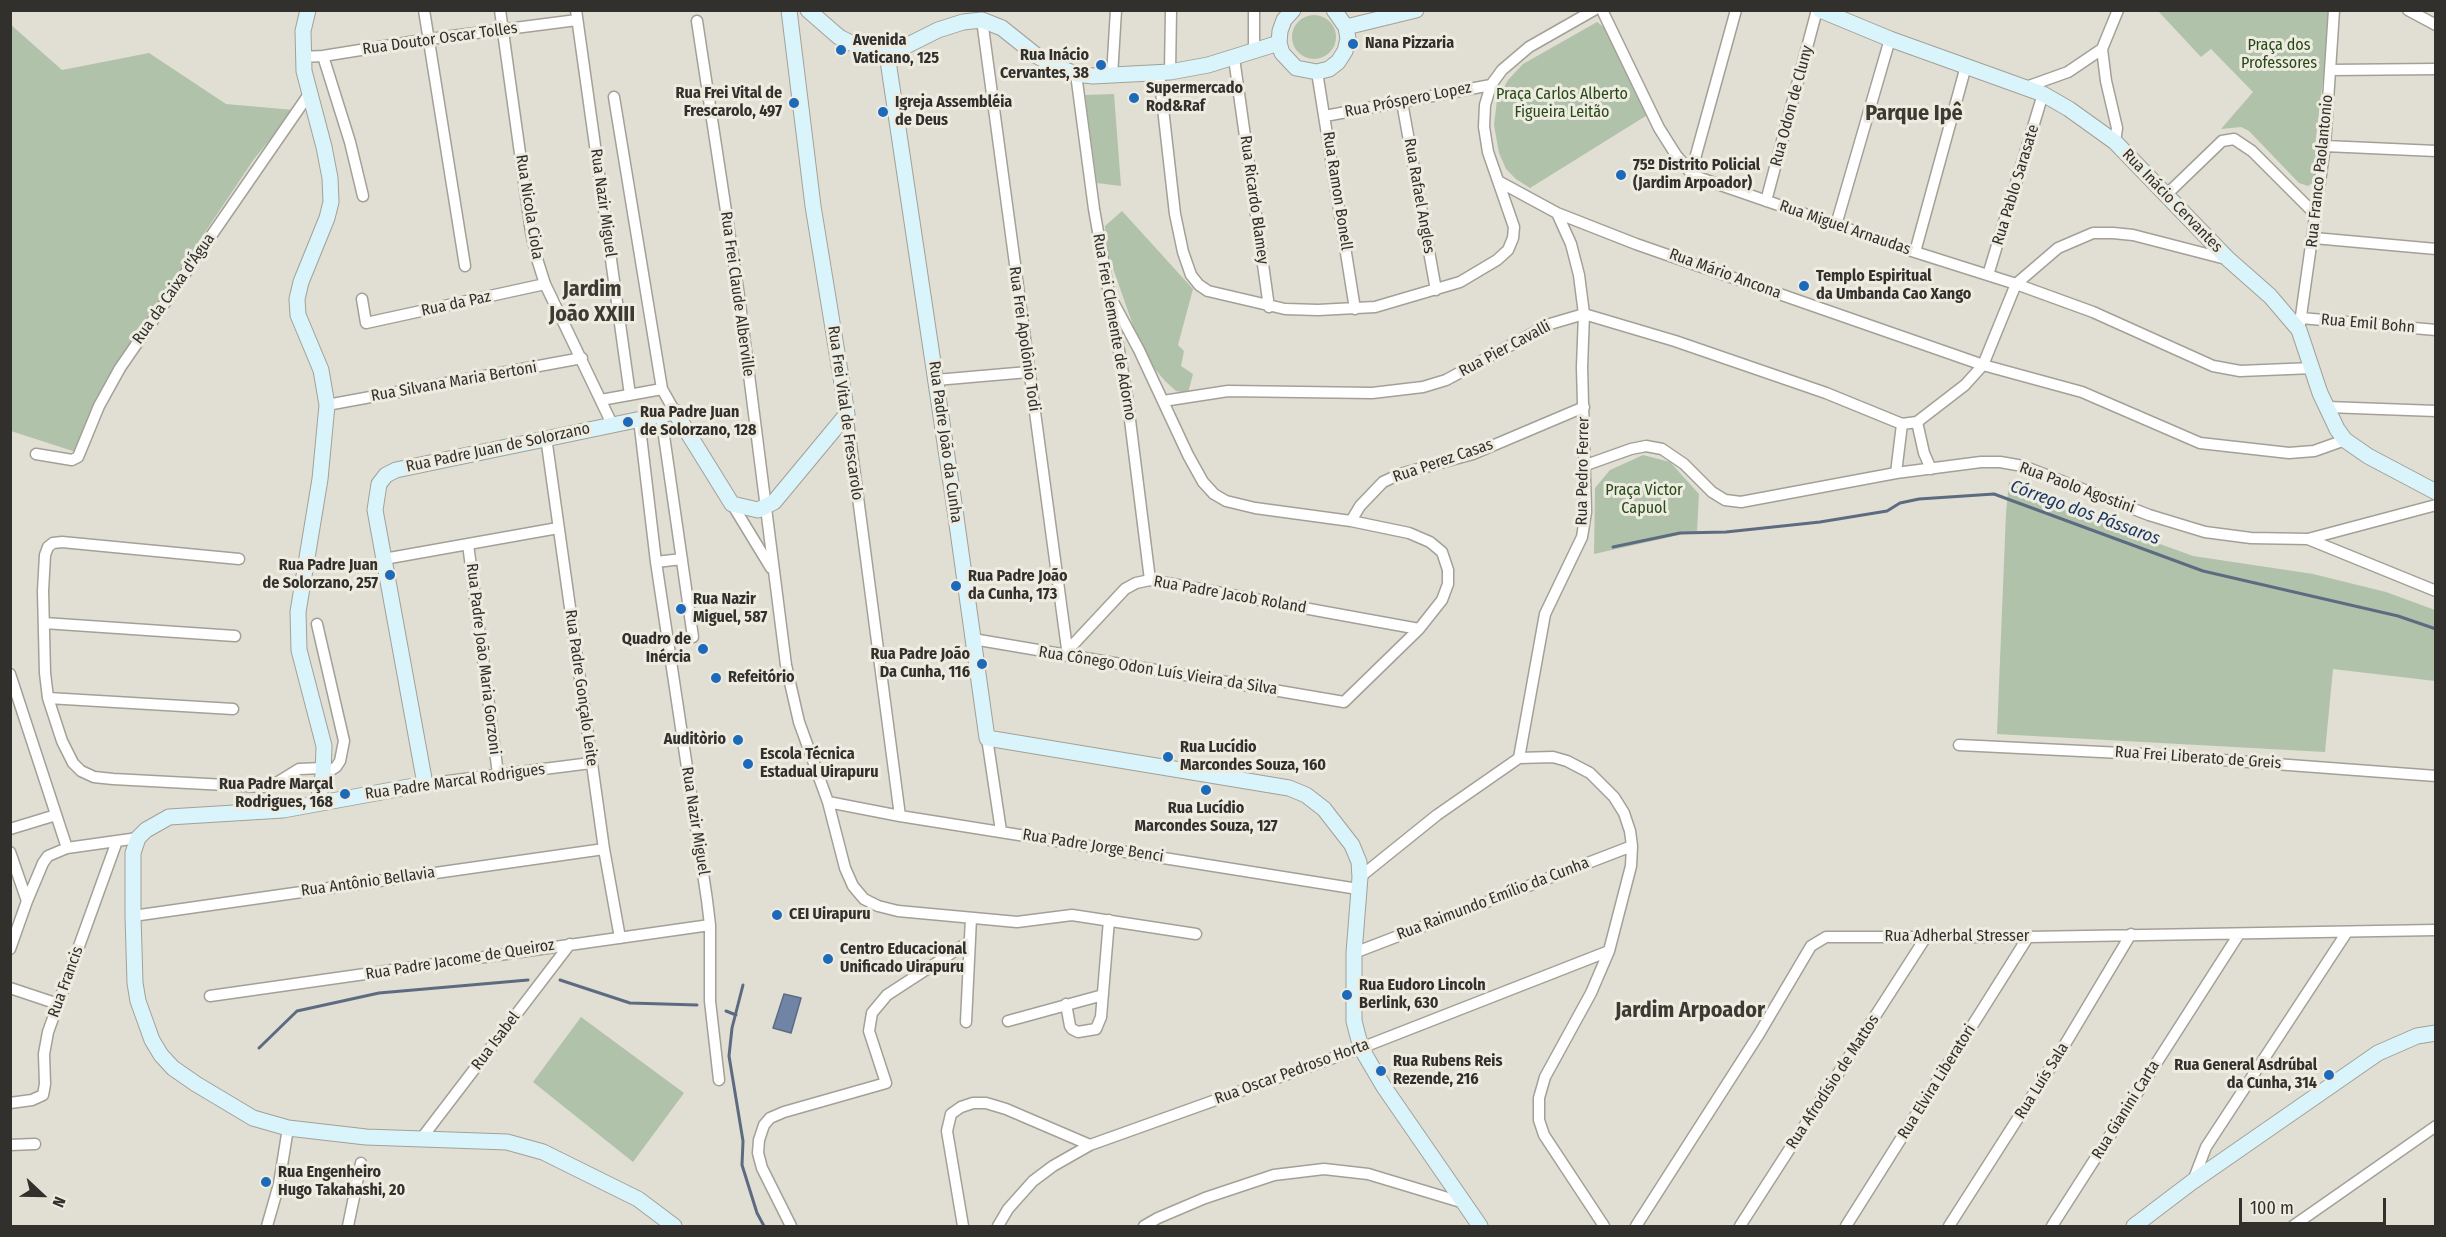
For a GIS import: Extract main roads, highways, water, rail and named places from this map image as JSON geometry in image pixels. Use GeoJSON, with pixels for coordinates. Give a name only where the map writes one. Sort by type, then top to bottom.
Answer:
{"type":"FeatureCollection","features":[{"type":"Feature","properties":{"kind":"main road"},"geometry":{"type":"LineString","coordinates":[[308,10],[303,31],[302,57],[326,158],[331,202],[297,298],[298,315],[321,370],[327,405],[312,534],[298,612],[299,650],[322,732],[323,771],[318,803]]}},
{"type":"Feature","properties":{"kind":"main road","name":"Rua Frei Vital de Frescarolo"},"geometry":{"type":"LineString","coordinates":[[767,508],[847,414],[813,206],[789,10]]}},
{"type":"Feature","properties":{"kind":"main road"},"geometry":{"type":"LineString","coordinates":[[808,10],[839,37],[859,47],[887,54],[938,30],[963,22],[982,20],[1002,28],[1037,56],[1076,74],[1112,76],[1164,73],[1234,58],[1279,43]]}},
{"type":"Feature","properties":{"kind":"main road"},"geometry":{"type":"LineString","coordinates":[[1293,10],[1284,20],[1279,43],[1288,62],[1306,72],[1329,69],[1342,57],[1348,39],[1346,27],[1334,10]]}},
{"type":"Feature","properties":{"kind":"main road"},"geometry":{"type":"LineString","coordinates":[[1346,27],[1416,10]]}},
{"type":"Feature","properties":{"kind":"main road","name":"Rua Inácio Cervantes"},"geometry":{"type":"LineString","coordinates":[[1819,10],[1890,39],[2043,94],[2069,109],[2115,142],[2228,259],[2300,324],[2327,407],[2345,440],[2368,456],[2436,492]]}},
{"type":"Feature","properties":{"kind":"main road","name":"Rua Padre João da Cunha"},"geometry":{"type":"LineString","coordinates":[[887,54],[987,738],[1289,788],[1306,795],[1324,808],[1340,826],[1359,862],[1354,953],[1354,1021],[1361,1048],[1384,1087],[1480,1227]]}},
{"type":"Feature","properties":{"kind":"main road","name":"Rua Padre Juan de Solorzano"},"geometry":{"type":"LineString","coordinates":[[425,784],[375,510],[379,484],[386,475],[396,470],[546,437],[668,413],[732,504],[749,509],[767,508]]}},
{"type":"Feature","properties":{"kind":"main road","name":"Rua Padre Marcal Rodrigues"},"geometry":{"type":"LineString","coordinates":[[425,784],[283,810],[169,817],[146,830],[138,838],[133,853],[133,916],[135,983],[138,1001],[152,1040],[161,1055],[173,1068],[252,1118],[288,1128],[366,1137],[507,1142],[543,1152],[638,1199],[674,1227]]}},
{"type":"Feature","properties":{"kind":"main road"},"geometry":{"type":"LineString","coordinates":[[2133,1227],[2192,1182],[2379,1053],[2417,1036],[2436,1033]]}},
{"type":"Feature","properties":{"kind":"water"},"geometry":{"type":"Polygon","coordinates":[[[784,994],[801,998],[791,1033],[773,1028],[784,994]]]}},
{"type":"Feature","properties":{"kind":"waterway","name":"Córrego dos Pássaros"},"geometry":{"type":"LineString","coordinates":[[1613,547],[1680,533],[1726,532],[1820,522],[1887,511],[1900,503],[1919,499],[1994,494],[2203,571],[2398,616],[2436,629]]}},
{"type":"Feature","properties":{"kind":"waterway"},"geometry":{"type":"LineString","coordinates":[[259,1048],[297,1011],[379,993],[528,980]]}},
{"type":"Feature","properties":{"kind":"waterway"},"geometry":{"type":"LineString","coordinates":[[560,980],[630,1003],[697,1005]]}},
{"type":"Feature","properties":{"kind":"waterway"},"geometry":{"type":"LineString","coordinates":[[743,985],[732,1028],[729,1056],[743,1141],[742,1165],[757,1213],[764,1226]]}},
{"type":"Feature","properties":{"kind":"waterway"},"geometry":{"type":"LineString","coordinates":[[726,1011],[736,1015]]}},
{"type":"Feature","properties":{"kind":"place","name":"Nana Pizzaria"},"geometry":{"type":"Point","coordinates":[1353,44]}},
{"type":"Feature","properties":{"kind":"place","name":"Avenida Vaticano, 125"},"geometry":{"type":"Point","coordinates":[841,50]}},
{"type":"Feature","properties":{"kind":"place","name":"Rua Inácio Cervantes, 38"},"geometry":{"type":"Point","coordinates":[1101,65]}},
{"type":"Feature","properties":{"kind":"place","name":"Supermercado Rod&Raf"},"geometry":{"type":"Point","coordinates":[1134,98]}},
{"type":"Feature","properties":{"kind":"place","name":"Rua Frei Vital de Frescarolo, 497"},"geometry":{"type":"Point","coordinates":[794,103]}},
{"type":"Feature","properties":{"kind":"place","name":"Igreja Assembléia de Deus"},"geometry":{"type":"Point","coordinates":[883,112]}},
{"type":"Feature","properties":{"kind":"place","name":"75º Distrito Policial (Jardim Arpoador)"},"geometry":{"type":"Point","coordinates":[1621,175]}},
{"type":"Feature","properties":{"kind":"place","name":"Templo Espiritual da Umbanda Cao Xango"},"geometry":{"type":"Point","coordinates":[1804,286]}},
{"type":"Feature","properties":{"kind":"place","name":"Rua Padre Juan de Solorzano, 128"},"geometry":{"type":"Point","coordinates":[628,422]}},
{"type":"Feature","properties":{"kind":"place","name":"Rua Padre Juan de Solorzano, 257"},"geometry":{"type":"Point","coordinates":[390,575]}},
{"type":"Feature","properties":{"kind":"place","name":"Rua Padre João da Cunha, 173"},"geometry":{"type":"Point","coordinates":[956,586]}},
{"type":"Feature","properties":{"kind":"place","name":"Rua Nazir Miguel, 587"},"geometry":{"type":"Point","coordinates":[681,609]}},
{"type":"Feature","properties":{"kind":"place","name":"Quadro de Inércia"},"geometry":{"type":"Point","coordinates":[703,649]}},
{"type":"Feature","properties":{"kind":"place","name":"Rua Padre João Da Cunha, 116"},"geometry":{"type":"Point","coordinates":[982,664]}},
{"type":"Feature","properties":{"kind":"place","name":"Refeitório"},"geometry":{"type":"Point","coordinates":[716,678]}},
{"type":"Feature","properties":{"kind":"place","name":"Auditòrio"},"geometry":{"type":"Point","coordinates":[738,740]}},
{"type":"Feature","properties":{"kind":"place","name":"Rua Lucídio Marcondes Souza, 160"},"geometry":{"type":"Point","coordinates":[1168,757]}},
{"type":"Feature","properties":{"kind":"place","name":"Escola Técnica Estadual Uirapuru"},"geometry":{"type":"Point","coordinates":[748,764]}},
{"type":"Feature","properties":{"kind":"place","name":"Rua Lucídio Marcondes Souza, 127"},"geometry":{"type":"Point","coordinates":[1206,790]}},
{"type":"Feature","properties":{"kind":"place","name":"Rua Padre Marçal Rodrigues, 168"},"geometry":{"type":"Point","coordinates":[345,794]}},
{"type":"Feature","properties":{"kind":"place","name":"CEI Uirapuru"},"geometry":{"type":"Point","coordinates":[777,915]}},
{"type":"Feature","properties":{"kind":"place","name":"Centro Educacional Unificado Uirapuru"},"geometry":{"type":"Point","coordinates":[828,959]}},
{"type":"Feature","properties":{"kind":"place","name":"Rua Eudoro Lincoln Berlink, 630"},"geometry":{"type":"Point","coordinates":[1347,995]}},
{"type":"Feature","properties":{"kind":"place","name":"Rua Rubens Reis Rezende, 216"},"geometry":{"type":"Point","coordinates":[1381,1071]}},
{"type":"Feature","properties":{"kind":"place","name":"Rua General Asdrúbal da Cunha, 314"},"geometry":{"type":"Point","coordinates":[2329,1075]}},
{"type":"Feature","properties":{"kind":"place","name":"Rua Engenheiro Hugo Takahashi, 20"},"geometry":{"type":"Point","coordinates":[266,1182]}},
{"type":"Feature","properties":{"kind":"district","name":"Parque Ipê"},"geometry":{"type":"Point","coordinates":[1914,114]}},
{"type":"Feature","properties":{"kind":"district","name":"Jardim João XXIII"},"geometry":{"type":"Point","coordinates":[592,302]}},
{"type":"Feature","properties":{"kind":"district","name":"Jardim Arpoador"},"geometry":{"type":"Point","coordinates":[1690,1011]}},
{"type":"Feature","properties":{"kind":"park label","name":"Praça dos Professores"},"geometry":{"type":"Point","coordinates":[2279,55]}},
{"type":"Feature","properties":{"kind":"park label","name":"Praça Carlos Alberto Figueira Leitão"},"geometry":{"type":"Point","coordinates":[1562,104]}},
{"type":"Feature","properties":{"kind":"park label","name":"Praça Victor Capuol"},"geometry":{"type":"Point","coordinates":[1644,500]}}]}
